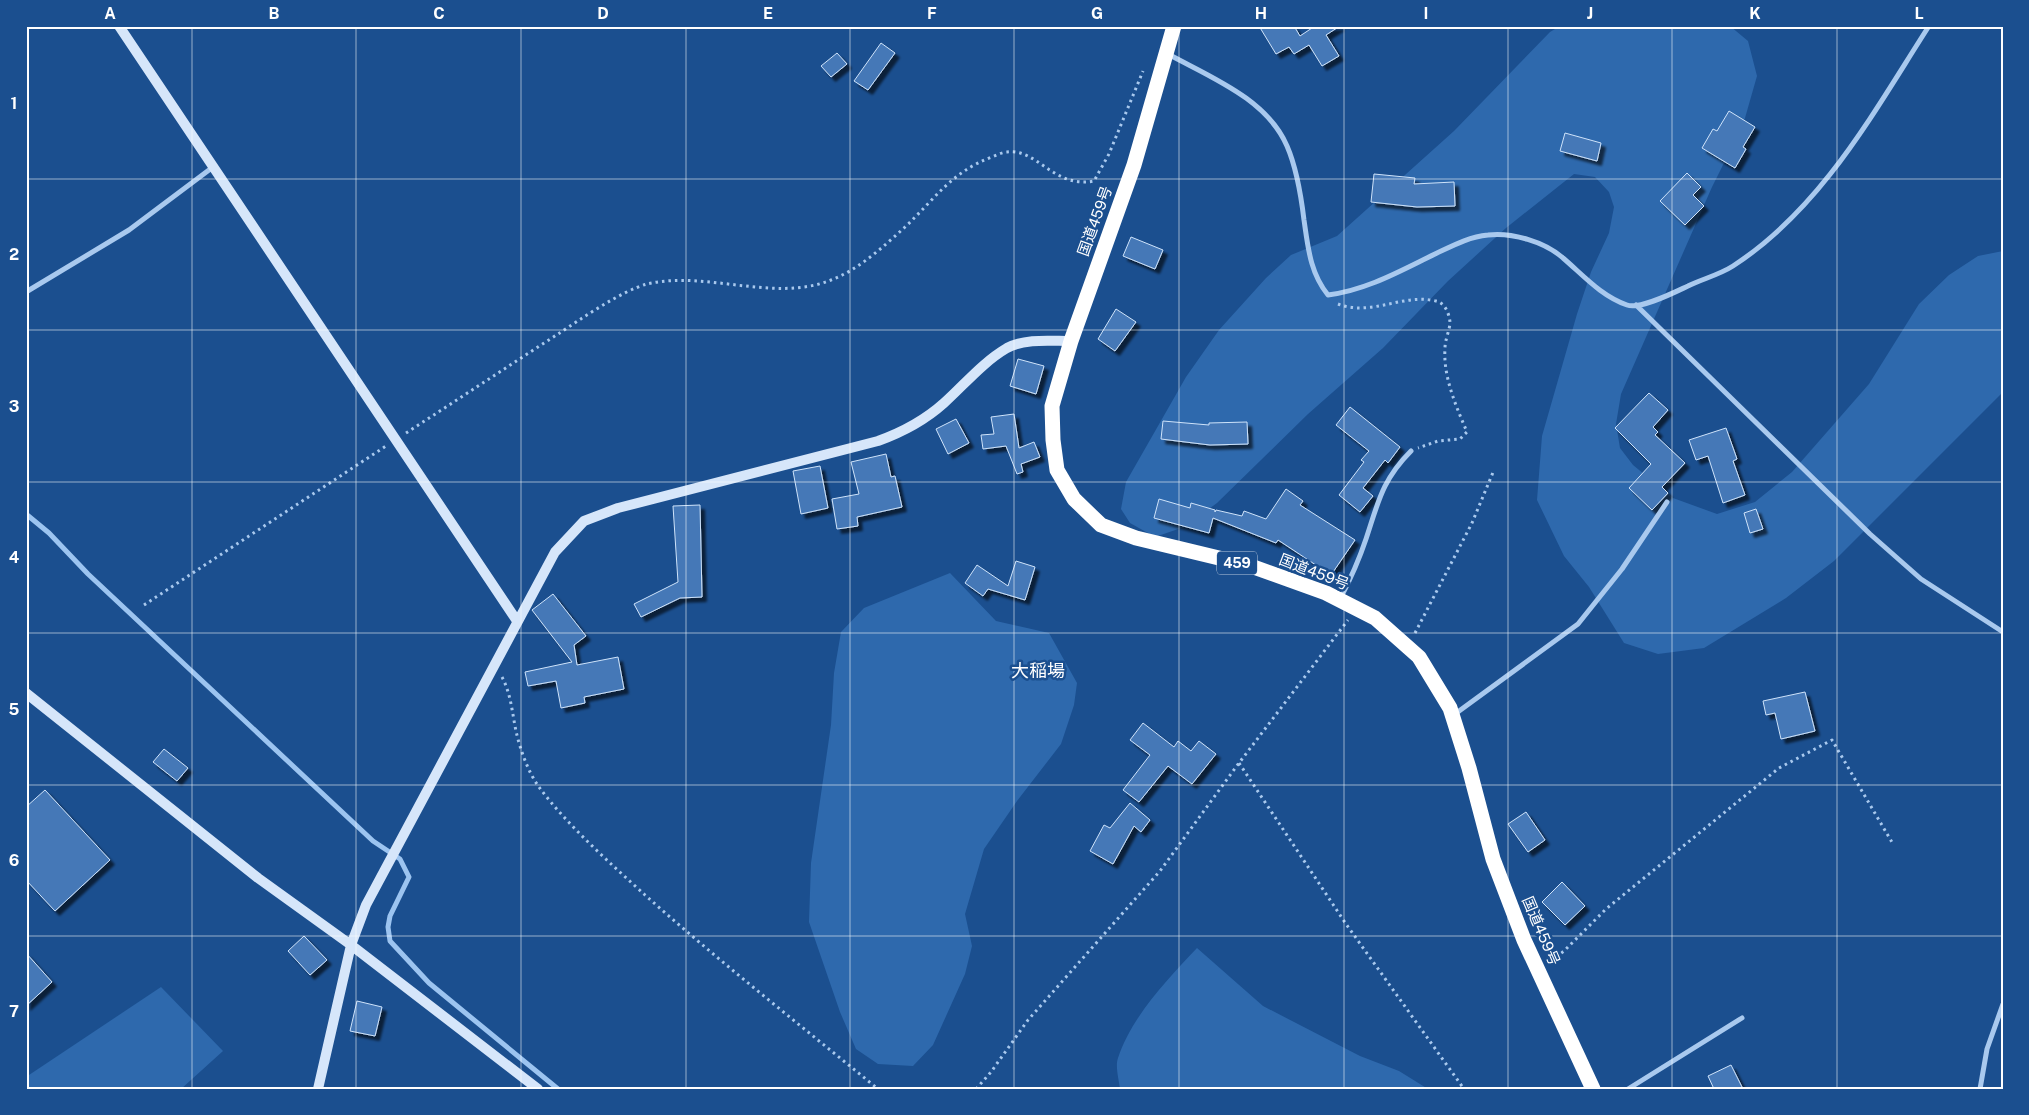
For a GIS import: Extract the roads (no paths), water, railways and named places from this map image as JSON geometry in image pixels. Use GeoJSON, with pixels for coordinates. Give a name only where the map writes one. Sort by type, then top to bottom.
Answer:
{"type":"FeatureCollection","features":[{"type":"Feature","properties":{"kind":"highway","name":"国道459号"},"geometry":{"type":"LineString","coordinates":[[1174,26],[1168,54],[1134,165],[1071,341],[1052,406],[1053,440],[1057,470],[1074,500],[1101,525],[1136,538],[1248,566],[1339,600],[1375,618],[1419,657],[1452,716],[1493,859],[1524,940],[1593,1089]]}},
{"type":"Feature","properties":{"kind":"street"},"geometry":{"type":"LineString","coordinates":[[119,26],[517,621]]}},
{"type":"Feature","properties":{"kind":"street"},"geometry":{"type":"LineString","coordinates":[[1168,54],[1229,87],[1251,102],[1271,121],[1287,145],[1299,184],[1310,259],[1319,284],[1328,295],[1366,287],[1466,240],[1489,235],[1514,237],[1540,244],[1562,256],[1598,290],[1629,306],[1663,299],[1732,267],[1783,228],[1804,208],[1842,160],[1929,26]]}},
{"type":"Feature","properties":{"kind":"street"},"geometry":{"type":"LineString","coordinates":[[26,292],[129,230],[213,168]]}},
{"type":"Feature","properties":{"kind":"street"},"geometry":{"type":"LineString","coordinates":[[1636,304],[1870,534],[1921,578],[2003,632]]}},
{"type":"Feature","properties":{"kind":"street"},"geometry":{"type":"LineString","coordinates":[[318,1089],[351,945],[379,876],[554,552],[584,522],[618,508],[878,441],[906,431],[942,404],[988,362],[1008,348],[1031,341],[1071,341]]}},
{"type":"Feature","properties":{"kind":"street"},"geometry":{"type":"LineString","coordinates":[[1339,600],[1356,567],[1383,488],[1395,467],[1411,451]]}},
{"type":"Feature","properties":{"kind":"street"},"geometry":{"type":"LineString","coordinates":[[1452,716],[1578,624],[1622,569],[1667,502]]}},
{"type":"Feature","properties":{"kind":"street"},"geometry":{"type":"LineString","coordinates":[[26,693],[258,878],[351,945],[538,1089]]}},
{"type":"Feature","properties":{"kind":"street"},"geometry":{"type":"LineString","coordinates":[[1980,1089],[1992,1034],[2003,1004]]}},
{"type":"Feature","properties":{"kind":"street"},"geometry":{"type":"LineString","coordinates":[[1628,1089],[1742,1018]]}},
{"type":"Feature","properties":{"kind":"waterway"},"geometry":{"type":"LineString","coordinates":[[26,514],[49,533],[88,574],[373,841],[400,859],[409,877],[390,916],[388,927],[390,941],[429,983],[558,1089]]}},
{"type":"Feature","properties":{"kind":"district","name":"大稲場"},"geometry":{"type":"Point","coordinates":[1038,671]}}]}
